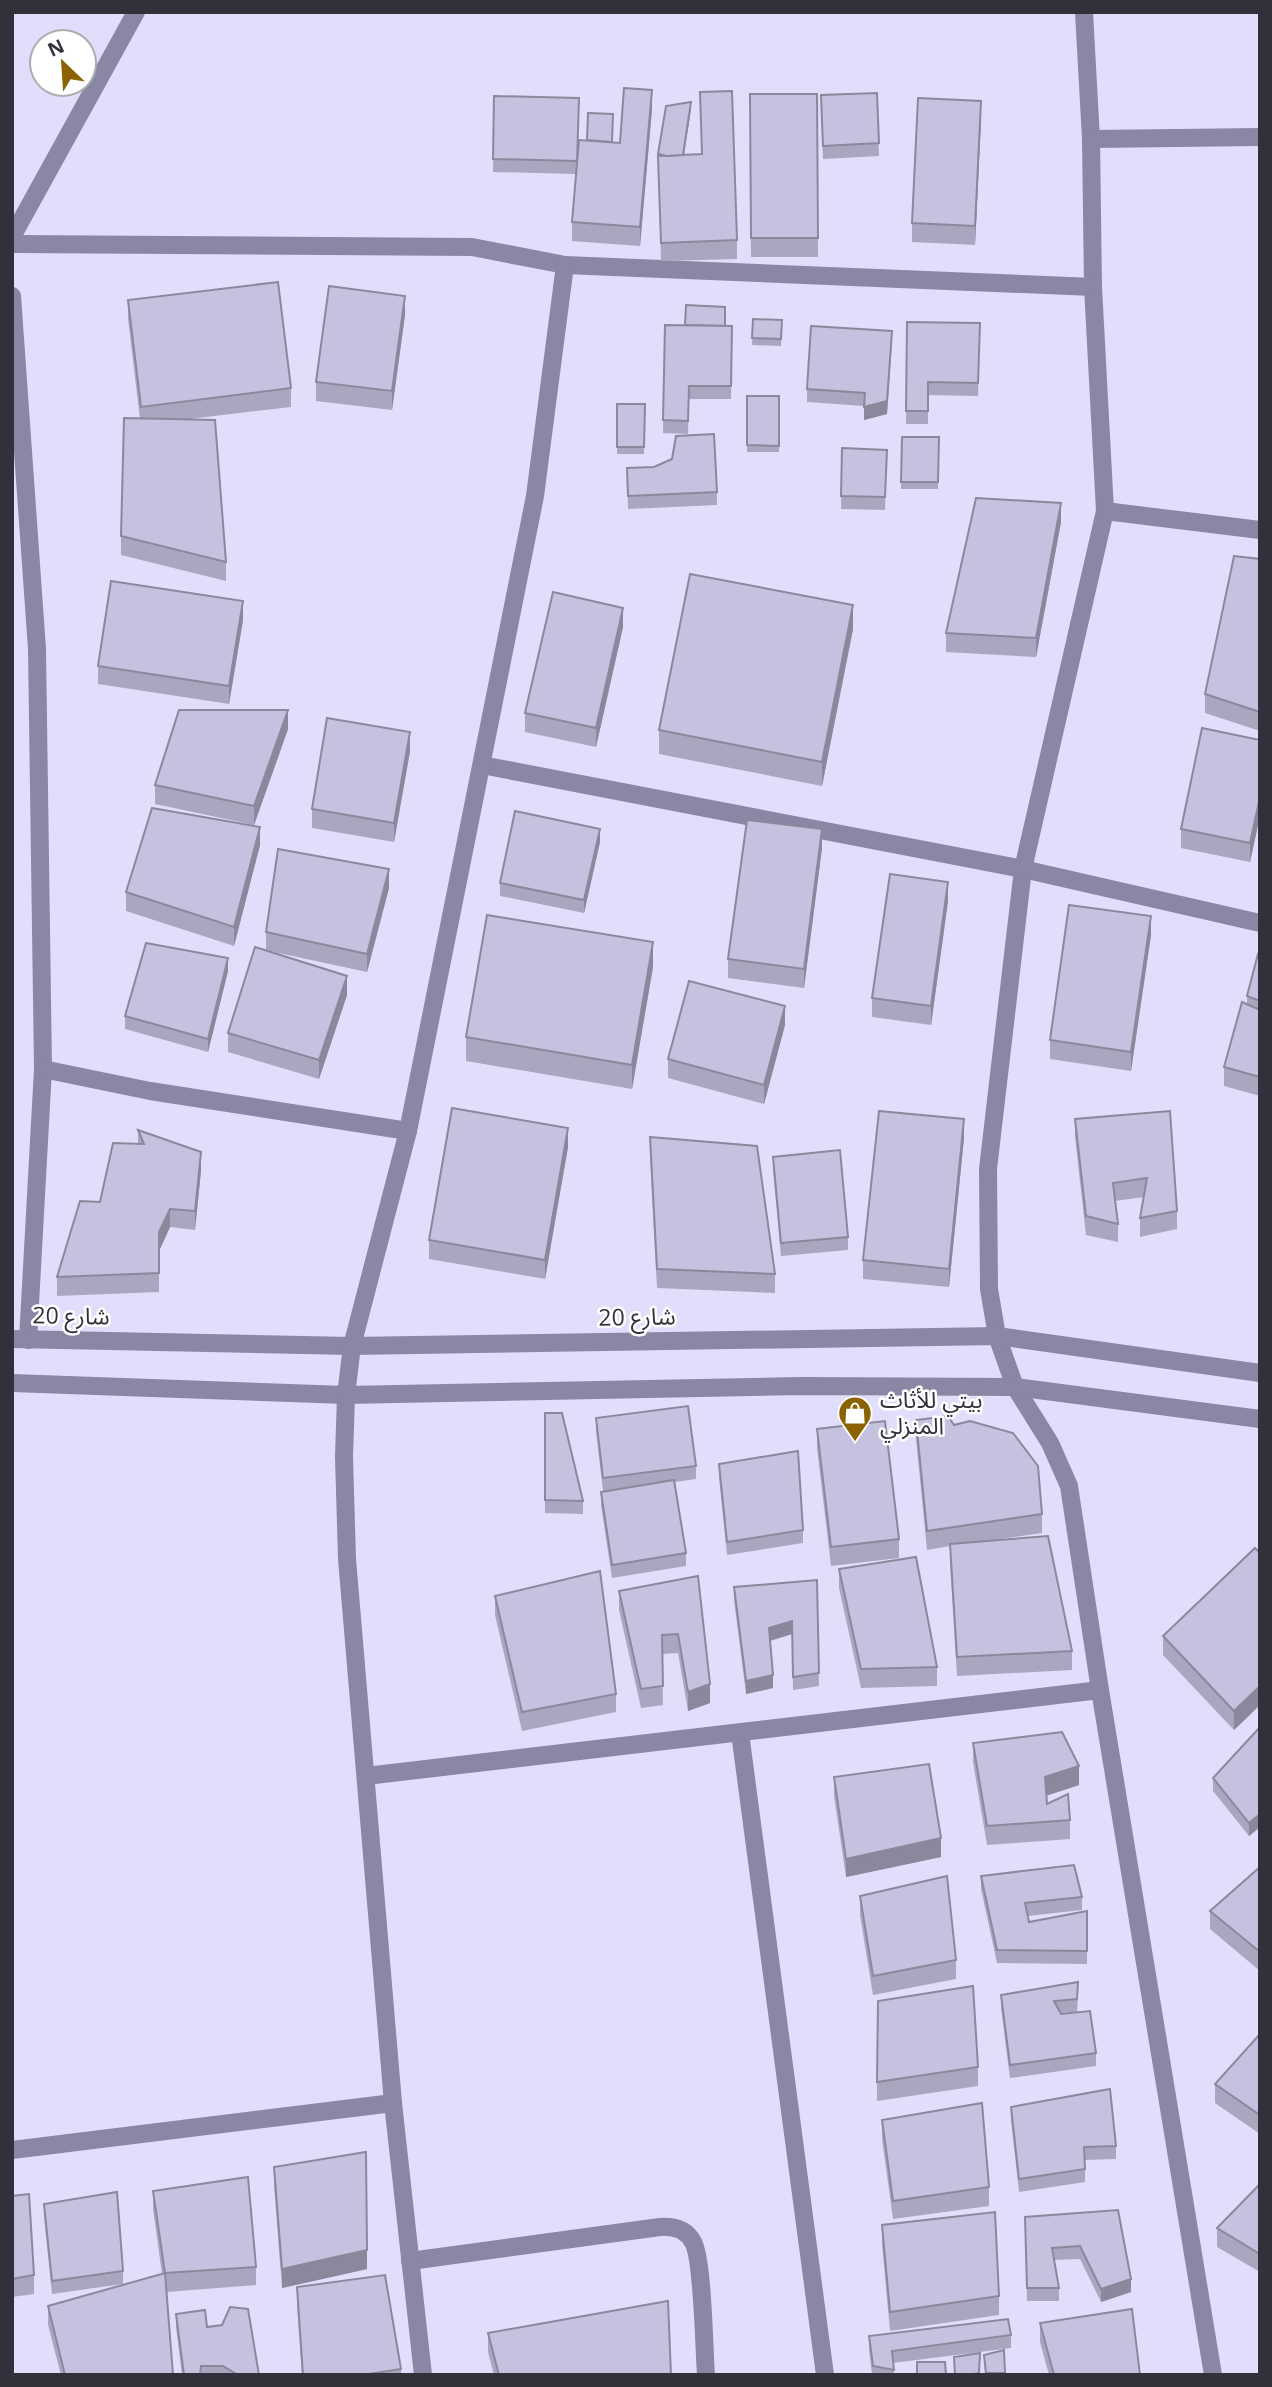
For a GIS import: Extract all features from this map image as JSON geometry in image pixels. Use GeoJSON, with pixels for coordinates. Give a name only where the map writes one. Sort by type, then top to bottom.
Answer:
{"type":"FeatureCollection","features":[{"type":"Feature","properties":{"kind":"street"},"geometry":{"type":"LineString","coordinates":[[12,237],[136,12]]}},
{"type":"Feature","properties":{"kind":"street"},"geometry":{"type":"LineString","coordinates":[[1084,12],[1091,139],[1093,287],[1105,511],[1023,869],[988,1169],[989,1289],[997,1336],[1015,1387],[1050,1443],[1069,1486],[1213,2375]]}},
{"type":"Feature","properties":{"kind":"street"},"geometry":{"type":"LineString","coordinates":[[1091,139],[1260,137]]}},
{"type":"Feature","properties":{"kind":"street"},"geometry":{"type":"LineString","coordinates":[[12,244],[472,247],[565,265],[1093,287]]}},
{"type":"Feature","properties":{"kind":"street"},"geometry":{"type":"LineString","coordinates":[[423,2375],[393,2103],[344,1510],[346,1395],[352,1346],[408,1131],[535,496],[565,265]]}},
{"type":"Feature","properties":{"kind":"street"},"geometry":{"type":"LineString","coordinates":[[12,296],[37,649],[43,1069],[20,1339]]}},
{"type":"Feature","properties":{"kind":"street"},"geometry":{"type":"LineString","coordinates":[[1105,511],[1260,530]]}},
{"type":"Feature","properties":{"kind":"street"},"geometry":{"type":"LineString","coordinates":[[482,765],[1023,869],[1260,923]]}},
{"type":"Feature","properties":{"kind":"street"},"geometry":{"type":"LineString","coordinates":[[43,1069],[150,1091],[408,1131]]}},
{"type":"Feature","properties":{"kind":"street","name":"شارع 20"},"geometry":{"type":"LineString","coordinates":[[20,1339],[352,1346],[997,1336],[1260,1373]]}},
{"type":"Feature","properties":{"kind":"street"},"geometry":{"type":"LineString","coordinates":[[12,1383],[346,1395],[801,1386],[1015,1387],[1260,1419]]}},
{"type":"Feature","properties":{"kind":"street"},"geometry":{"type":"LineString","coordinates":[[366,1776],[1100,1690]]}},
{"type":"Feature","properties":{"kind":"street"},"geometry":{"type":"LineString","coordinates":[[740,1733],[825,2375]]}},
{"type":"Feature","properties":{"kind":"street"},"geometry":{"type":"LineString","coordinates":[[12,2150],[393,2103]]}},
{"type":"Feature","properties":{"kind":"street"},"geometry":{"type":"LineString","coordinates":[[410,2261],[660,2227],[681,2229],[689,2236],[698,2255],[706,2375]]}},
{"type":"Feature","properties":{"kind":"building"},"geometry":{"type":"Polygon","coordinates":[[[624,88],[652,90],[640,227],[572,222],[579,140],[620,143],[624,88]]]}},
{"type":"Feature","properties":{"kind":"building"},"geometry":{"type":"Polygon","coordinates":[[[732,91],[737,240],[661,243],[658,156],[702,154],[700,92],[732,91]]]}},
{"type":"Feature","properties":{"kind":"building"},"geometry":{"type":"Polygon","coordinates":[[[877,93],[879,143],[823,146],[821,95],[877,93]]]}},
{"type":"Feature","properties":{"kind":"building"},"geometry":{"type":"Polygon","coordinates":[[[750,94],[817,94],[818,238],[751,238],[750,94]]]}},
{"type":"Feature","properties":{"kind":"building"},"geometry":{"type":"Polygon","coordinates":[[[494,96],[579,98],[577,161],[493,159],[494,96]]]}},
{"type":"Feature","properties":{"kind":"building"},"geometry":{"type":"Polygon","coordinates":[[[918,98],[981,101],[975,226],[912,223],[918,98]]]}},
{"type":"Feature","properties":{"kind":"building"},"geometry":{"type":"Polygon","coordinates":[[[691,102],[683,155],[658,154],[666,106],[691,102]]]}},
{"type":"Feature","properties":{"kind":"building"},"geometry":{"type":"Polygon","coordinates":[[[588,113],[613,114],[612,142],[587,140],[588,113]]]}},
{"type":"Feature","properties":{"kind":"building"},"geometry":{"type":"Polygon","coordinates":[[[278,282],[291,388],[141,407],[128,300],[278,282]]]}},
{"type":"Feature","properties":{"kind":"building"},"geometry":{"type":"Polygon","coordinates":[[[329,286],[405,296],[392,391],[316,382],[329,286]]]}},
{"type":"Feature","properties":{"kind":"building"},"geometry":{"type":"Polygon","coordinates":[[[686,305],[725,307],[725,326],[685,325],[686,305]]]}},
{"type":"Feature","properties":{"kind":"building"},"geometry":{"type":"Polygon","coordinates":[[[753,319],[782,320],[781,339],[752,338],[753,319]]]}},
{"type":"Feature","properties":{"kind":"building"},"geometry":{"type":"Polygon","coordinates":[[[907,322],[980,323],[978,383],[928,382],[928,411],[906,411],[907,322]]]}},
{"type":"Feature","properties":{"kind":"building"},"geometry":{"type":"Polygon","coordinates":[[[665,325],[732,326],[731,386],[689,386],[688,421],[663,420],[665,325]]]}},
{"type":"Feature","properties":{"kind":"building"},"geometry":{"type":"Polygon","coordinates":[[[811,326],[892,331],[887,401],[864,407],[865,393],[807,389],[811,326]]]}},
{"type":"Feature","properties":{"kind":"building"},"geometry":{"type":"Polygon","coordinates":[[[747,396],[779,396],[779,446],[747,445],[747,396]]]}},
{"type":"Feature","properties":{"kind":"building"},"geometry":{"type":"Polygon","coordinates":[[[617,404],[645,404],[644,447],[617,447],[617,404]]]}},
{"type":"Feature","properties":{"kind":"building"},"geometry":{"type":"Polygon","coordinates":[[[124,418],[215,420],[226,562],[121,536],[124,418]]]}},
{"type":"Feature","properties":{"kind":"building"},"geometry":{"type":"Polygon","coordinates":[[[714,434],[717,492],[628,496],[627,468],[654,467],[672,459],[676,436],[714,434]]]}},
{"type":"Feature","properties":{"kind":"building"},"geometry":{"type":"Polygon","coordinates":[[[902,437],[939,437],[938,482],[901,482],[902,437]]]}},
{"type":"Feature","properties":{"kind":"building"},"geometry":{"type":"Polygon","coordinates":[[[842,448],[887,450],[885,497],[841,496],[842,448]]]}},
{"type":"Feature","properties":{"kind":"building"},"geometry":{"type":"Polygon","coordinates":[[[976,498],[1061,503],[1036,638],[946,633],[976,498]]]}},
{"type":"Feature","properties":{"kind":"building"},"geometry":{"type":"Polygon","coordinates":[[[1234,556],[1260,559],[1260,712],[1205,694],[1234,556]]]}},
{"type":"Feature","properties":{"kind":"building"},"geometry":{"type":"Polygon","coordinates":[[[690,574],[853,605],[822,762],[659,730],[690,574]]]}},
{"type":"Feature","properties":{"kind":"building"},"geometry":{"type":"Polygon","coordinates":[[[111,581],[243,601],[229,686],[98,666],[111,581]]]}},
{"type":"Feature","properties":{"kind":"building"},"geometry":{"type":"Polygon","coordinates":[[[553,592],[623,608],[596,728],[525,713],[553,592]]]}},
{"type":"Feature","properties":{"kind":"building"},"geometry":{"type":"Polygon","coordinates":[[[179,710],[288,710],[254,806],[155,785],[179,710]]]}},
{"type":"Feature","properties":{"kind":"building"},"geometry":{"type":"Polygon","coordinates":[[[327,718],[410,732],[394,823],[312,809],[327,718]]]}},
{"type":"Feature","properties":{"kind":"building"},"geometry":{"type":"Polygon","coordinates":[[[1202,728],[1260,740],[1260,797],[1250,843],[1181,829],[1202,728]]]}},
{"type":"Feature","properties":{"kind":"building"},"geometry":{"type":"Polygon","coordinates":[[[152,808],[260,827],[234,927],[126,892],[152,808]]]}},
{"type":"Feature","properties":{"kind":"building"},"geometry":{"type":"Polygon","coordinates":[[[515,811],[600,829],[584,900],[500,883],[515,811]]]}},
{"type":"Feature","properties":{"kind":"building"},"geometry":{"type":"Polygon","coordinates":[[[747,820],[822,829],[804,969],[728,959],[747,820]]]}},
{"type":"Feature","properties":{"kind":"building"},"geometry":{"type":"Polygon","coordinates":[[[278,849],[389,869],[367,954],[266,932],[278,849]]]}},
{"type":"Feature","properties":{"kind":"building"},"geometry":{"type":"Polygon","coordinates":[[[890,874],[948,882],[931,1006],[872,998],[890,874]]]}},
{"type":"Feature","properties":{"kind":"building"},"geometry":{"type":"Polygon","coordinates":[[[1069,905],[1151,916],[1131,1052],[1050,1040],[1069,905]]]}},
{"type":"Feature","properties":{"kind":"building"},"geometry":{"type":"Polygon","coordinates":[[[487,915],[653,942],[632,1065],[466,1037],[487,915]]]}},
{"type":"Feature","properties":{"kind":"building"},"geometry":{"type":"Polygon","coordinates":[[[146,943],[228,958],[208,1039],[125,1016],[146,943]]]}},
{"type":"Feature","properties":{"kind":"building"},"geometry":{"type":"Polygon","coordinates":[[[255,947],[347,976],[319,1060],[228,1033],[255,947]]]}},
{"type":"Feature","properties":{"kind":"building"},"geometry":{"type":"Polygon","coordinates":[[[1258,954],[1260,955],[1260,1001],[1247,996],[1258,954]]]}},
{"type":"Feature","properties":{"kind":"building"},"geometry":{"type":"Polygon","coordinates":[[[689,981],[785,1006],[764,1085],[668,1059],[689,981]]]}},
{"type":"Feature","properties":{"kind":"building"},"geometry":{"type":"Polygon","coordinates":[[[1242,1002],[1260,1010],[1260,1077],[1224,1067],[1242,1002]]]}},
{"type":"Feature","properties":{"kind":"building"},"geometry":{"type":"Polygon","coordinates":[[[452,1108],[568,1128],[545,1260],[429,1240],[452,1108]]]}},
{"type":"Feature","properties":{"kind":"building"},"geometry":{"type":"Polygon","coordinates":[[[879,1111],[964,1119],[949,1269],[863,1260],[879,1111]]]}},
{"type":"Feature","properties":{"kind":"building"},"geometry":{"type":"Polygon","coordinates":[[[1170,1111],[1177,1211],[1140,1218],[1147,1178],[1113,1183],[1118,1224],[1086,1216],[1075,1119],[1170,1111]]]}},
{"type":"Feature","properties":{"kind":"building"},"geometry":{"type":"Polygon","coordinates":[[[138,1130],[201,1152],[195,1211],[170,1209],[159,1232],[159,1273],[57,1277],[80,1201],[100,1202],[113,1143],[144,1144],[138,1130]]]}},
{"type":"Feature","properties":{"kind":"building"},"geometry":{"type":"Polygon","coordinates":[[[650,1137],[757,1146],[775,1274],[657,1269],[650,1137]]]}},
{"type":"Feature","properties":{"kind":"building"},"geometry":{"type":"Polygon","coordinates":[[[840,1150],[848,1237],[781,1243],[773,1157],[840,1150]]]}},
{"type":"Feature","properties":{"kind":"building"},"geometry":{"type":"Polygon","coordinates":[[[688,1406],[696,1466],[603,1478],[596,1418],[688,1406]]]}},
{"type":"Feature","properties":{"kind":"building"},"geometry":{"type":"Polygon","coordinates":[[[545,1413],[562,1413],[583,1501],[545,1500],[545,1413]]]}},
{"type":"Feature","properties":{"kind":"building"},"geometry":{"type":"Polygon","coordinates":[[[948,1416],[954,1425],[970,1421],[1013,1433],[1038,1466],[1042,1514],[927,1531],[916,1420],[948,1416]]]}},
{"type":"Feature","properties":{"kind":"building"},"geometry":{"type":"Polygon","coordinates":[[[885,1421],[899,1539],[831,1547],[817,1429],[885,1421]]]}},
{"type":"Feature","properties":{"kind":"building"},"geometry":{"type":"Polygon","coordinates":[[[798,1451],[803,1530],[727,1542],[719,1464],[798,1451]]]}},
{"type":"Feature","properties":{"kind":"building"},"geometry":{"type":"Polygon","coordinates":[[[674,1480],[686,1553],[612,1565],[601,1492],[674,1480]]]}},
{"type":"Feature","properties":{"kind":"building"},"geometry":{"type":"Polygon","coordinates":[[[1048,1536],[1072,1651],[957,1657],[950,1544],[1048,1536]]]}},
{"type":"Feature","properties":{"kind":"building"},"geometry":{"type":"Polygon","coordinates":[[[1255,1548],[1260,1553],[1260,1686],[1234,1711],[1163,1636],[1255,1548]]]}},
{"type":"Feature","properties":{"kind":"building"},"geometry":{"type":"Polygon","coordinates":[[[916,1557],[937,1667],[861,1669],[839,1569],[916,1557]]]}},
{"type":"Feature","properties":{"kind":"building"},"geometry":{"type":"Polygon","coordinates":[[[600,1571],[616,1694],[522,1712],[495,1596],[600,1571]]]}},
{"type":"Feature","properties":{"kind":"building"},"geometry":{"type":"Polygon","coordinates":[[[698,1576],[710,1684],[688,1692],[678,1634],[662,1635],[663,1686],[641,1689],[619,1591],[698,1576]]]}},
{"type":"Feature","properties":{"kind":"building"},"geometry":{"type":"Polygon","coordinates":[[[817,1580],[819,1673],[793,1677],[792,1621],[769,1628],[773,1675],[746,1681],[734,1587],[817,1580]]]}},
{"type":"Feature","properties":{"kind":"building"},"geometry":{"type":"Polygon","coordinates":[[[1260,1727],[1260,1814],[1249,1823],[1213,1778],[1260,1727]]]}},
{"type":"Feature","properties":{"kind":"building"},"geometry":{"type":"Polygon","coordinates":[[[1062,1732],[1079,1766],[1045,1777],[1047,1804],[1068,1794],[1070,1820],[987,1826],[973,1743],[1062,1732]]]}},
{"type":"Feature","properties":{"kind":"building"},"geometry":{"type":"Polygon","coordinates":[[[929,1764],[941,1838],[846,1859],[834,1777],[929,1764]]]}},
{"type":"Feature","properties":{"kind":"building"},"geometry":{"type":"Polygon","coordinates":[[[1074,1865],[1082,1897],[1025,1903],[1029,1922],[1087,1911],[1087,1951],[997,1950],[981,1876],[1074,1865]]]}},
{"type":"Feature","properties":{"kind":"building"},"geometry":{"type":"Polygon","coordinates":[[[1260,1867],[1260,1952],[1210,1911],[1260,1867]]]}},
{"type":"Feature","properties":{"kind":"building"},"geometry":{"type":"Polygon","coordinates":[[[947,1876],[956,1960],[873,1976],[860,1896],[947,1876]]]}},
{"type":"Feature","properties":{"kind":"building"},"geometry":{"type":"Polygon","coordinates":[[[1078,1982],[1077,1999],[1054,2001],[1061,2014],[1090,2011],[1096,2053],[1010,2065],[1001,1995],[1078,1982]]]}},
{"type":"Feature","properties":{"kind":"building"},"geometry":{"type":"Polygon","coordinates":[[[973,1986],[978,2067],[877,2082],[878,2001],[973,1986]]]}},
{"type":"Feature","properties":{"kind":"building"},"geometry":{"type":"Polygon","coordinates":[[[1260,2034],[1260,2115],[1215,2084],[1260,2034]]]}},
{"type":"Feature","properties":{"kind":"building"},"geometry":{"type":"Polygon","coordinates":[[[1110,2089],[1116,2146],[1084,2147],[1085,2169],[1019,2179],[1011,2107],[1110,2089]]]}},
{"type":"Feature","properties":{"kind":"building"},"geometry":{"type":"Polygon","coordinates":[[[982,2103],[989,2187],[893,2201],[882,2120],[982,2103]]]}},
{"type":"Feature","properties":{"kind":"building"},"geometry":{"type":"Polygon","coordinates":[[[366,2152],[367,2250],[282,2269],[274,2167],[366,2152]]]}},
{"type":"Feature","properties":{"kind":"building"},"geometry":{"type":"Polygon","coordinates":[[[248,2177],[256,2267],[165,2273],[153,2191],[248,2177]]]}},
{"type":"Feature","properties":{"kind":"building"},"geometry":{"type":"Polygon","coordinates":[[[1260,2184],[1260,2254],[1217,2228],[1260,2184]]]}},
{"type":"Feature","properties":{"kind":"building"},"geometry":{"type":"Polygon","coordinates":[[[117,2192],[123,2271],[52,2281],[44,2204],[117,2192]]]}},
{"type":"Feature","properties":{"kind":"building"},"geometry":{"type":"Polygon","coordinates":[[[29,2194],[34,2275],[12,2279],[12,2196],[29,2194]]]}},
{"type":"Feature","properties":{"kind":"building"},"geometry":{"type":"Polygon","coordinates":[[[1118,2210],[1131,2279],[1101,2289],[1080,2246],[1052,2248],[1059,2288],[1027,2288],[1025,2217],[1118,2210]]]}},
{"type":"Feature","properties":{"kind":"building"},"geometry":{"type":"Polygon","coordinates":[[[995,2212],[999,2296],[890,2312],[882,2225],[995,2212]]]}},
{"type":"Feature","properties":{"kind":"building"},"geometry":{"type":"Polygon","coordinates":[[[165,2273],[173,2375],[65,2375],[48,2306],[165,2273]]]}},
{"type":"Feature","properties":{"kind":"building"},"geometry":{"type":"Polygon","coordinates":[[[385,2275],[401,2369],[362,2375],[303,2375],[297,2287],[385,2275]]]}},
{"type":"Feature","properties":{"kind":"building"},"geometry":{"type":"Polygon","coordinates":[[[668,2301],[671,2375],[499,2375],[488,2333],[668,2301]]]}},
{"type":"Feature","properties":{"kind":"building"},"geometry":{"type":"Polygon","coordinates":[[[230,2307],[248,2309],[259,2375],[238,2375],[223,2366],[201,2366],[200,2375],[184,2375],[176,2314],[205,2310],[207,2327],[222,2325],[230,2307]]]}},
{"type":"Feature","properties":{"kind":"building"},"geometry":{"type":"Polygon","coordinates":[[[1132,2309],[1140,2375],[1054,2375],[1040,2323],[1132,2309]]]}},
{"type":"Feature","properties":{"kind":"building"},"geometry":{"type":"Polygon","coordinates":[[[1008,2319],[1011,2335],[892,2351],[894,2370],[873,2366],[869,2336],[1008,2319]]]}},
{"type":"Feature","properties":{"kind":"building"},"geometry":{"type":"Polygon","coordinates":[[[1004,2350],[1005,2373],[986,2373],[984,2355],[1004,2350]]]}},
{"type":"Feature","properties":{"kind":"building"},"geometry":{"type":"Polygon","coordinates":[[[980,2353],[979,2373],[955,2375],[954,2357],[980,2353]]]}},
{"type":"Feature","properties":{"kind":"building"},"geometry":{"type":"Polygon","coordinates":[[[917,2362],[945,2362],[946,2375],[917,2375],[917,2362]]]}},
{"type":"Feature","properties":{"kind":"place","name":"بيتي للأثاث المنزلي"},"geometry":{"type":"Point","coordinates":[855,1443]}}]}
